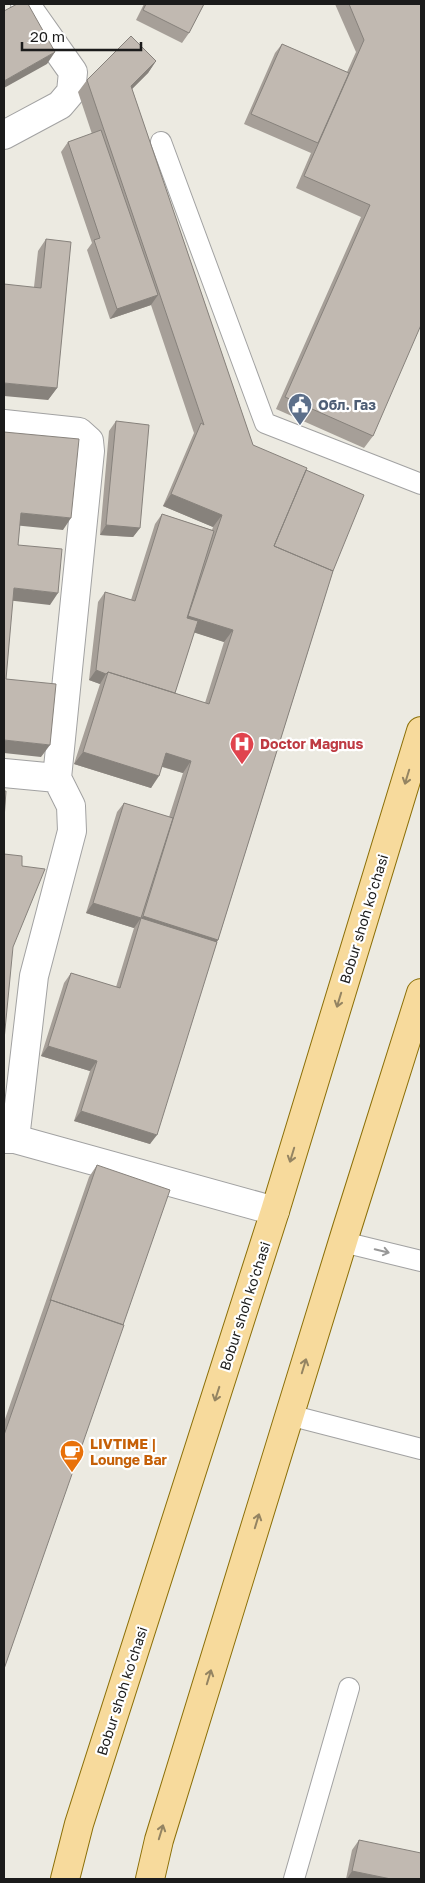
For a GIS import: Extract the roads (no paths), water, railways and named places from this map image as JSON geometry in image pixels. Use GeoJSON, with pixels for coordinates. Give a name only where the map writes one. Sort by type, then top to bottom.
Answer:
{"type":"FeatureCollection","features":[{"type":"Feature","properties":{"kind":"main road","name":"Bobur shoh ko'chasi"},"geometry":{"type":"LineString","coordinates":[[66,1879],[79,1824],[275,1211],[421,731]]}},
{"type":"Feature","properties":{"kind":"main road"},"geometry":{"type":"LineString","coordinates":[[150,1879],[159,1840],[421,993]]}},
{"type":"Feature","properties":{"kind":"street"},"geometry":{"type":"LineString","coordinates":[[4,135],[60,105],[71,92],[73,72],[25,4]]}},
{"type":"Feature","properties":{"kind":"street"},"geometry":{"type":"LineString","coordinates":[[4,424],[79,432],[89,441],[90,446],[57,778],[71,806],[72,831],[34,976],[10,1139],[275,1211]]}},
{"type":"Feature","properties":{"kind":"street"},"geometry":{"type":"LineString","coordinates":[[4,773],[57,778]]}},
{"type":"Feature","properties":{"kind":"lane"},"geometry":{"type":"LineString","coordinates":[[162,142],[265,423],[421,484]]}},
{"type":"Feature","properties":{"kind":"lane"},"geometry":{"type":"LineString","coordinates":[[343,1242],[421,1261]]}},
{"type":"Feature","properties":{"kind":"lane"},"geometry":{"type":"LineString","coordinates":[[289,1415],[421,1449]]}},
{"type":"Feature","properties":{"kind":"lane"},"geometry":{"type":"LineString","coordinates":[[294,1879],[349,1688]]}},
{"type":"Feature","properties":{"kind":"place","name":"Обл. Газ"},"geometry":{"type":"Point","coordinates":[300,426]}},
{"type":"Feature","properties":{"kind":"place","name":"Doctor Magnus"},"geometry":{"type":"Point","coordinates":[242,765]}},
{"type":"Feature","properties":{"kind":"place","name":"LIVTIME | Lounge Bar"},"geometry":{"type":"Point","coordinates":[72,1473]}}]}
